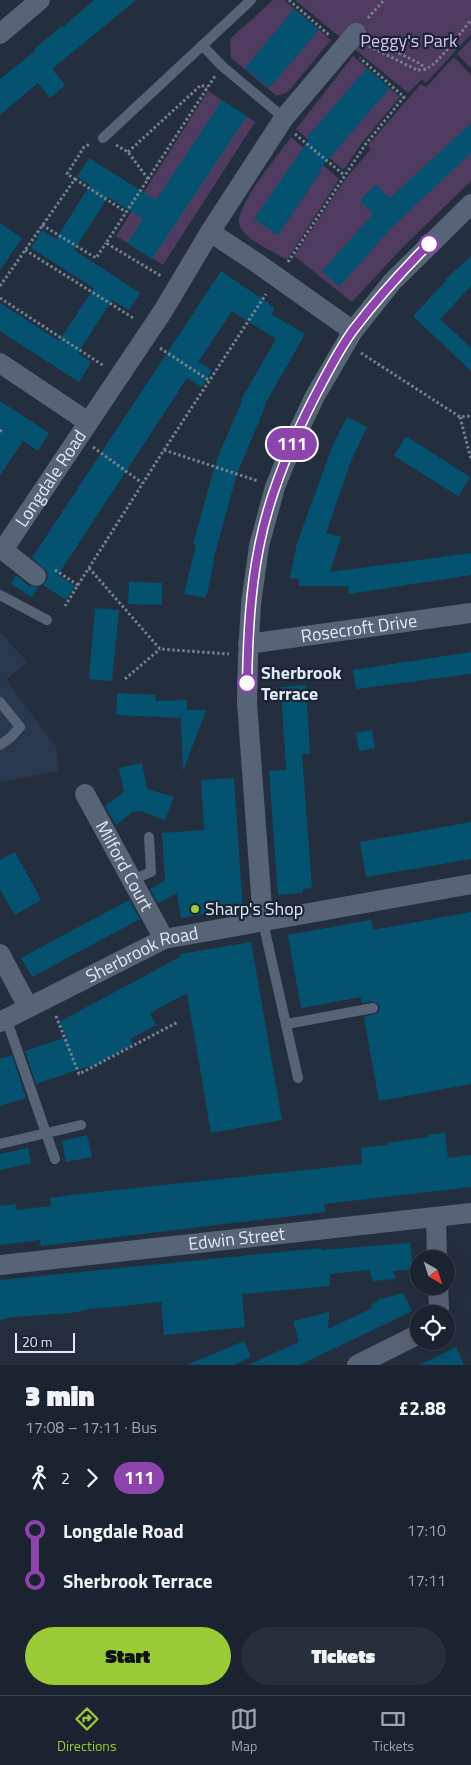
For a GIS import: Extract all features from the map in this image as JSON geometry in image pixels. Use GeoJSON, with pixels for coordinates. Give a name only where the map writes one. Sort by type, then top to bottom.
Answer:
{"type":"FeatureCollection","features":[{"type":"Feature","properties":{"kind":"street"},"geometry":{"type":"LineString","coordinates":[[0,34],[40,0]]}},
{"type":"Feature","properties":{"kind":"street","name":"Longdale Road"},"geometry":{"type":"LineString","coordinates":[[36,576],[2,553],[148,333],[210,232],[283,120],[359,44]]}},
{"type":"Feature","properties":{"kind":"street"},"geometry":{"type":"LineString","coordinates":[[262,922],[247,702],[248,650],[250,604],[259,546],[275,487],[315,396],[349,337],[392,282],[471,204]]}},
{"type":"Feature","properties":{"kind":"street"},"geometry":{"type":"LineString","coordinates":[[210,232],[278,277],[349,337]]}},
{"type":"Feature","properties":{"kind":"street","name":"Longdale Road"},"geometry":{"type":"LineString","coordinates":[[0,362],[83,430]]}},
{"type":"Feature","properties":{"kind":"street","name":"Rosecroft Drive"},"geometry":{"type":"LineString","coordinates":[[248,650],[471,613]]}},
{"type":"Feature","properties":{"kind":"street","name":"Milford Court"},"geometry":{"type":"LineString","coordinates":[[86,794],[164,939]]}},
{"type":"Feature","properties":{"kind":"street","name":"Sherbrook Road"},"geometry":{"type":"LineString","coordinates":[[3,1020],[164,939],[471,884]]}},
{"type":"Feature","properties":{"kind":"street"},"geometry":{"type":"LineString","coordinates":[[0,954],[28,1007]]}},
{"type":"Feature","properties":{"kind":"street","name":"Edwin Street"},"geometry":{"type":"LineString","coordinates":[[0,1265],[471,1213]]}},
{"type":"Feature","properties":{"kind":"street"},"geometry":{"type":"LineString","coordinates":[[436,1217],[438,1250]]}},
{"type":"Feature","properties":{"kind":"street"},"geometry":{"type":"LineString","coordinates":[[358,1365],[410,1339]]}},
{"type":"Feature","properties":{"kind":"lane"},"geometry":{"type":"LineString","coordinates":[[103,138],[251,0]]}},
{"type":"Feature","properties":{"kind":"lane"},"geometry":{"type":"LineString","coordinates":[[202,46],[283,120]]}},
{"type":"Feature","properties":{"kind":"lane"},"geometry":{"type":"LineString","coordinates":[[0,595],[47,620]]}},
{"type":"Feature","properties":{"kind":"lane"},"geometry":{"type":"LineString","coordinates":[[0,702],[20,727],[0,745]]}},
{"type":"Feature","properties":{"kind":"lane"},"geometry":{"type":"LineString","coordinates":[[132,880],[151,872],[149,836]]}},
{"type":"Feature","properties":{"kind":"lane"},"geometry":{"type":"LineString","coordinates":[[262,922],[298,1078]]}},
{"type":"Feature","properties":{"kind":"lane"},"geometry":{"type":"LineString","coordinates":[[287,1024],[373,1008]]}},
{"type":"Feature","properties":{"kind":"lane"},"geometry":{"type":"LineString","coordinates":[[3,1020],[55,1159]]}},
{"type":"Feature","properties":{"kind":"lane"},"geometry":{"type":"LineString","coordinates":[[0,1144],[81,1125]]}},
{"type":"Feature","properties":{"kind":"path"},"geometry":{"type":"LineString","coordinates":[[289,0],[359,44],[417,70],[429,68],[471,20]]}},
{"type":"Feature","properties":{"kind":"path"},"geometry":{"type":"LineString","coordinates":[[359,44],[384,0]]}},
{"type":"Feature","properties":{"kind":"path"},"geometry":{"type":"LineString","coordinates":[[359,44],[421,64],[425,69]]}},
{"type":"Feature","properties":{"kind":"path"},"geometry":{"type":"LineString","coordinates":[[78,585],[142,483],[364,145],[404,97],[359,44]]}},
{"type":"Feature","properties":{"kind":"path"},"geometry":{"type":"LineString","coordinates":[[42,226],[96,258],[222,66]]}},
{"type":"Feature","properties":{"kind":"path"},"geometry":{"type":"LineString","coordinates":[[128,152],[201,85],[207,88]]}},
{"type":"Feature","properties":{"kind":"path"},"geometry":{"type":"LineString","coordinates":[[283,120],[344,176]]}},
{"type":"Feature","properties":{"kind":"path"},"geometry":{"type":"LineString","coordinates":[[126,212],[67,174],[84,147],[103,138],[128,152],[148,179]]}},
{"type":"Feature","properties":{"kind":"path"},"geometry":{"type":"LineString","coordinates":[[0,286],[75,179]]}},
{"type":"Feature","properties":{"kind":"path"},"geometry":{"type":"LineString","coordinates":[[106,243],[176,286]]}},
{"type":"Feature","properties":{"kind":"path"},"geometry":{"type":"LineString","coordinates":[[26,250],[148,333],[210,381]]}},
{"type":"Feature","properties":{"kind":"path"},"geometry":{"type":"LineString","coordinates":[[0,298],[119,376]]}},
{"type":"Feature","properties":{"kind":"path"},"geometry":{"type":"LineString","coordinates":[[349,337],[460,418],[471,459]]}},
{"type":"Feature","properties":{"kind":"path"},"geometry":{"type":"LineString","coordinates":[[460,418],[471,416]]}},
{"type":"Feature","properties":{"kind":"path"},"geometry":{"type":"LineString","coordinates":[[83,430],[142,483]]}},
{"type":"Feature","properties":{"kind":"path"},"geometry":{"type":"LineString","coordinates":[[164,450],[275,487]]}},
{"type":"Feature","properties":{"kind":"path"},"geometry":{"type":"LineString","coordinates":[[88,568],[160,649]]}},
{"type":"Feature","properties":{"kind":"path"},"geometry":{"type":"LineString","coordinates":[[125,678],[160,649],[248,650]]}},
{"type":"Feature","properties":{"kind":"path"},"geometry":{"type":"LineString","coordinates":[[48,997],[79,1074],[178,1022]]}},
{"type":"Feature","properties":{"kind":"shaded area"},"geometry":{"type":"Polygon","coordinates":[[[0,632],[27,662],[6,680],[56,747],[59,771],[0,782],[0,632]]]}},
{"type":"Feature","properties":{"kind":"green space"},"geometry":{"type":"Polygon","coordinates":[[[273,0],[284,0],[331,40],[290,89],[278,95],[231,58],[230,39],[273,0]]]}},
{"type":"Feature","properties":{"kind":"green space","name":"Peggy's Park"},"geometry":{"type":"Polygon","coordinates":[[[295,0],[471,0],[471,34],[426,83],[422,79],[408,93],[295,0]]]}},
{"type":"Feature","properties":{"kind":"green space"},"geometry":{"type":"Polygon","coordinates":[[[471,39],[471,68],[457,54],[471,39]]]}},
{"type":"Feature","properties":{"kind":"green space"},"geometry":{"type":"Polygon","coordinates":[[[353,56],[400,97],[361,144],[345,168],[342,169],[296,129],[353,56]]]}},
{"type":"Feature","properties":{"kind":"green space"},"geometry":{"type":"Polygon","coordinates":[[[454,57],[471,75],[471,181],[403,247],[352,302],[294,256],[346,178],[371,149],[368,145],[421,84],[426,87],[454,57]]]}},
{"type":"Feature","properties":{"kind":"green space"},"geometry":{"type":"Polygon","coordinates":[[[208,91],[255,122],[163,265],[116,236],[208,91]]]}},
{"type":"Feature","properties":{"kind":"green space"},"geometry":{"type":"Polygon","coordinates":[[[291,137],[339,179],[287,260],[251,239],[242,230],[239,220],[247,199],[291,137]]]}},
{"type":"Feature","properties":{"kind":"building"},"geometry":{"type":"Polygon","coordinates":[[[94,0],[136,0],[52,69],[65,85],[50,98],[38,83],[0,115],[0,79],[94,0]]]}},
{"type":"Feature","properties":{"kind":"building"},"geometry":{"type":"Polygon","coordinates":[[[294,9],[319,30],[269,88],[245,68],[294,9]]]}},
{"type":"Feature","properties":{"kind":"building"},"geometry":{"type":"Polygon","coordinates":[[[367,68],[390,88],[319,170],[321,171],[278,235],[254,219],[309,139],[307,137],[367,68]]]}},
{"type":"Feature","properties":{"kind":"building"},"geometry":{"type":"Polygon","coordinates":[[[222,100],[247,116],[152,259],[127,243],[143,219],[108,197],[74,250],[140,293],[129,310],[112,300],[78,353],[91,362],[79,382],[0,331],[0,303],[59,341],[94,288],[31,248],[42,230],[56,239],[90,185],[77,177],[89,158],[156,200],[222,100]]]}},
{"type":"Feature","properties":{"kind":"building"},"geometry":{"type":"Polygon","coordinates":[[[471,123],[471,153],[393,226],[339,287],[322,271],[373,214],[360,201],[376,184],[390,198],[471,123]]]}},
{"type":"Feature","properties":{"kind":"building"},"geometry":{"type":"Polygon","coordinates":[[[0,223],[22,238],[0,270],[0,223]]]}},
{"type":"Feature","properties":{"kind":"building"},"geometry":{"type":"Polygon","coordinates":[[[471,256],[471,286],[440,319],[471,348],[471,371],[413,316],[445,280],[471,256]]]}},
{"type":"Feature","properties":{"kind":"building"},"geometry":{"type":"Polygon","coordinates":[[[221,271],[275,308],[271,314],[305,334],[264,406],[237,474],[213,560],[206,598],[184,594],[196,545],[193,544],[217,459],[241,400],[276,339],[232,311],[198,362],[212,370],[202,387],[187,378],[58,575],[75,586],[66,600],[43,585],[48,578],[47,571],[32,558],[221,271]]]}},
{"type":"Feature","properties":{"kind":"building"},"geometry":{"type":"Polygon","coordinates":[[[0,401],[49,433],[38,451],[23,441],[0,475],[0,401]]]}},
{"type":"Feature","properties":{"kind":"building"},"geometry":{"type":"Polygon","coordinates":[[[347,417],[367,427],[351,461],[326,533],[341,537],[330,572],[471,553],[471,575],[349,594],[348,586],[299,586],[299,579],[290,578],[297,543],[333,445],[347,417]]]}},
{"type":"Feature","properties":{"kind":"building"},"geometry":{"type":"Polygon","coordinates":[[[406,436],[470,477],[458,496],[394,456],[406,436]]]}},
{"type":"Feature","properties":{"kind":"building"},"geometry":{"type":"Polygon","coordinates":[[[16,575],[29,586],[38,587],[32,597],[11,584],[16,575]]]}},
{"type":"Feature","properties":{"kind":"building"},"geometry":{"type":"Polygon","coordinates":[[[129,582],[162,583],[162,605],[128,604],[129,582]]]}},
{"type":"Feature","properties":{"kind":"building"},"geometry":{"type":"Polygon","coordinates":[[[95,608],[119,610],[112,681],[89,679],[95,608]]]}},
{"type":"Feature","properties":{"kind":"building"},"geometry":{"type":"Polygon","coordinates":[[[471,652],[471,674],[356,689],[353,670],[471,652]]]}},
{"type":"Feature","properties":{"kind":"building"},"geometry":{"type":"Polygon","coordinates":[[[306,685],[310,754],[302,754],[312,888],[303,889],[303,893],[278,895],[269,771],[286,770],[281,687],[306,685]]]}},
{"type":"Feature","properties":{"kind":"building"},"geometry":{"type":"Polygon","coordinates":[[[117,693],[156,695],[155,701],[187,700],[187,710],[206,710],[183,771],[181,718],[116,715],[117,693]]]}},
{"type":"Feature","properties":{"kind":"building"},"geometry":{"type":"Polygon","coordinates":[[[372,730],[375,748],[359,751],[356,733],[372,730]]]}},
{"type":"Feature","properties":{"kind":"building"},"geometry":{"type":"Polygon","coordinates":[[[142,763],[147,789],[174,797],[165,820],[140,811],[132,812],[116,825],[105,806],[124,792],[119,768],[142,763]]]}},
{"type":"Feature","properties":{"kind":"building"},"geometry":{"type":"Polygon","coordinates":[[[234,778],[243,910],[181,918],[177,893],[158,903],[150,889],[165,881],[162,833],[204,830],[201,780],[234,778]]]}},
{"type":"Feature","properties":{"kind":"building"},"geometry":{"type":"Polygon","coordinates":[[[471,822],[471,859],[366,877],[360,842],[471,822]]]}},
{"type":"Feature","properties":{"kind":"building"},"geometry":{"type":"Polygon","coordinates":[[[15,852],[41,900],[15,915],[0,889],[0,860],[15,852]]]}},
{"type":"Feature","properties":{"kind":"building"},"geometry":{"type":"Polygon","coordinates":[[[129,900],[140,919],[32,977],[21,958],[129,900]]]}},
{"type":"Feature","properties":{"kind":"building"},"geometry":{"type":"Polygon","coordinates":[[[471,912],[471,1084],[379,1101],[364,1017],[378,1013],[380,1007],[372,1001],[362,1003],[361,997],[301,1008],[288,935],[371,920],[373,930],[471,912]]]}},
{"type":"Feature","properties":{"kind":"building"},"geometry":{"type":"Polygon","coordinates":[[[251,942],[282,1120],[211,1133],[187,993],[150,1013],[156,1025],[130,1039],[133,1044],[90,1068],[89,1066],[36,1084],[25,1051],[67,1037],[59,1022],[180,957],[180,954],[251,942]]]}},
{"type":"Feature","properties":{"kind":"building"},"geometry":{"type":"Polygon","coordinates":[[[12,1055],[26,1098],[0,1106],[0,1059],[12,1055]]]}},
{"type":"Feature","properties":{"kind":"building"},"geometry":{"type":"Polygon","coordinates":[[[445,1133],[448,1158],[471,1155],[471,1187],[324,1204],[325,1212],[41,1246],[40,1240],[0,1245],[0,1206],[16,1204],[16,1210],[51,1206],[50,1198],[70,1195],[362,1164],[361,1148],[387,1145],[387,1143],[445,1133]]]}},
{"type":"Feature","properties":{"kind":"building"},"geometry":{"type":"Polygon","coordinates":[[[87,1135],[92,1157],[66,1162],[62,1141],[87,1135]]]}},
{"type":"Feature","properties":{"kind":"building"},"geometry":{"type":"Polygon","coordinates":[[[28,1148],[31,1163],[0,1170],[0,1154],[28,1148]]]}},
{"type":"Feature","properties":{"kind":"building"},"geometry":{"type":"Polygon","coordinates":[[[410,1243],[410,1270],[393,1271],[396,1279],[372,1281],[370,1270],[330,1274],[330,1286],[242,1294],[245,1327],[164,1335],[161,1302],[91,1309],[71,1313],[12,1317],[0,1320],[0,1280],[321,1248],[321,1250],[410,1243]]]}},
{"type":"Feature","properties":{"kind":"building"},"geometry":{"type":"Polygon","coordinates":[[[403,1293],[410,1307],[410,1312],[300,1365],[248,1365],[299,1342],[293,1321],[329,1312],[328,1329],[372,1308],[370,1305],[377,1302],[377,1300],[403,1293]]]}},
{"type":"Feature","properties":{"kind":"building"},"geometry":{"type":"Polygon","coordinates":[[[244,1341],[251,1357],[233,1365],[187,1365],[244,1341]]]}},
{"type":"Feature","properties":{"kind":"building"},"geometry":{"type":"Polygon","coordinates":[[[455,1348],[464,1365],[420,1365],[450,1350],[455,1350],[455,1348]]]}},
{"type":"Feature","properties":{"kind":"bus line","name":"111"},"geometry":{"type":"LineString","coordinates":[[247,683],[250,604],[259,546],[275,487],[295,438],[329,369],[353,331],[392,282],[429,244]]}},
{"type":"Feature","properties":{"kind":"place","name":"Sherbrook Terrace"},"geometry":{"type":"Point","coordinates":[247,683]}},
{"type":"Feature","properties":{"kind":"place","name":"Sharp's Shop"},"geometry":{"type":"Point","coordinates":[195,909]}}]}
